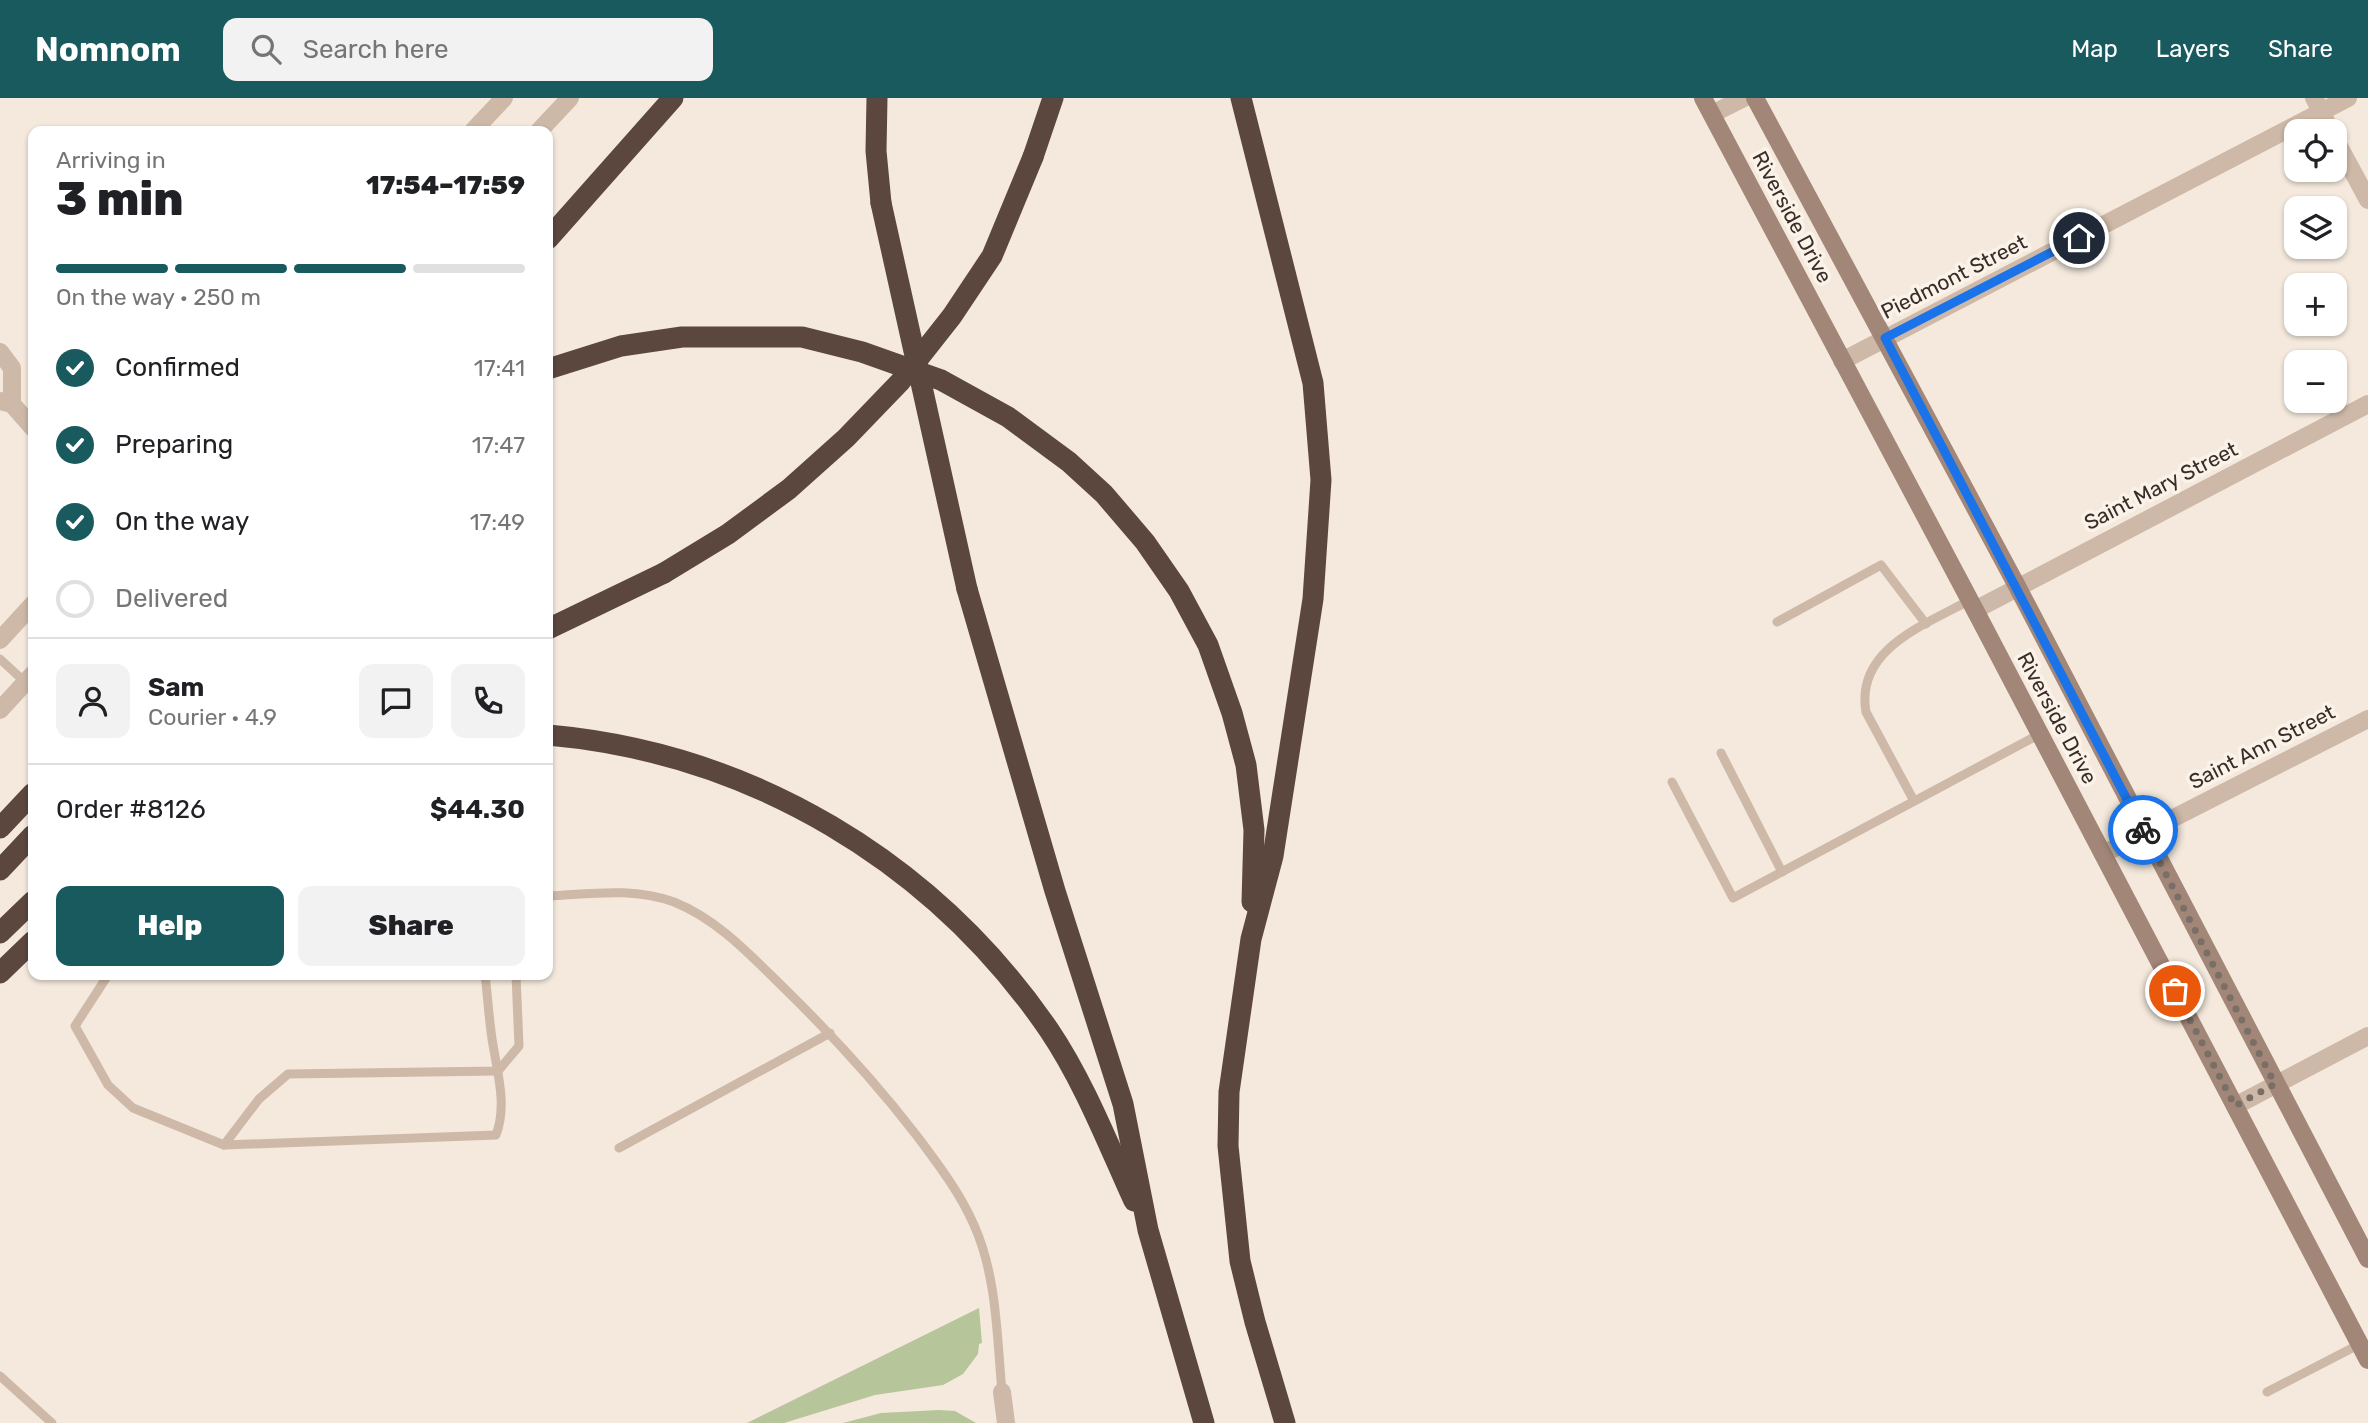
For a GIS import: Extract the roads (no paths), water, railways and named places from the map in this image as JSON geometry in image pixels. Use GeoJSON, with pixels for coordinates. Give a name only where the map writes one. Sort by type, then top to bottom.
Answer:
{"type":"FeatureCollection","features":[{"type":"Feature","properties":{"kind":"highway"},"geometry":{"type":"LineString","coordinates":[[553,233],[673,98]]}},
{"type":"Feature","properties":{"kind":"highway"},"geometry":{"type":"LineString","coordinates":[[877,98],[876,151],[881,204],[967,589],[1055,891],[1123,1104],[1148,1230],[1204,1423]]}},
{"type":"Feature","properties":{"kind":"highway"},"geometry":{"type":"LineString","coordinates":[[553,627],[664,573],[728,534],[789,489],[846,438],[900,382],[952,316],[992,256],[1054,98]]}},
{"type":"Feature","properties":{"kind":"highway"},"geometry":{"type":"LineString","coordinates":[[1241,98],[1313,383],[1321,480],[1313,599],[1273,856],[1251,939]]}},
{"type":"Feature","properties":{"kind":"highway"},"geometry":{"type":"LineString","coordinates":[[553,367],[621,346],[682,337],[802,337],[862,352],[940,380],[1007,417],[1069,462],[1104,494],[1145,542],[1180,592],[1208,645],[1232,713],[1246,765],[1254,830],[1251,939],[1229,1092],[1228,1146],[1240,1261],[1285,1423]]}},
{"type":"Feature","properties":{"kind":"highway"},"geometry":{"type":"LineString","coordinates":[[553,735],[584,738],[648,751],[695,763],[758,787],[813,814],[911,880],[959,922],[999,965],[1049,1031],[1075,1076],[1148,1230]]}},
{"type":"Feature","properties":{"kind":"highway"},"geometry":{"type":"LineString","coordinates":[[0,828],[28,798]]}},
{"type":"Feature","properties":{"kind":"highway"},"geometry":{"type":"LineString","coordinates":[[0,870],[28,840]]}},
{"type":"Feature","properties":{"kind":"highway"},"geometry":{"type":"LineString","coordinates":[[0,933],[28,906]]}},
{"type":"Feature","properties":{"kind":"highway"},"geometry":{"type":"LineString","coordinates":[[0,973],[28,945]]}},
{"type":"Feature","properties":{"kind":"street"},"geometry":{"type":"LineString","coordinates":[[478,126],[504,98]]}},
{"type":"Feature","properties":{"kind":"street"},"geometry":{"type":"LineString","coordinates":[[544,126],[570,98]]}},
{"type":"Feature","properties":{"kind":"street","name":"Riverside Drive"},"geometry":{"type":"LineString","coordinates":[[1703,98],[2365,1353]]}},
{"type":"Feature","properties":{"kind":"street"},"geometry":{"type":"LineString","coordinates":[[1712,114],[1744,98]]}},
{"type":"Feature","properties":{"kind":"street","name":"Riverside Drive"},"geometry":{"type":"LineString","coordinates":[[1755,98],[2017,586],[2368,1259]]}},
{"type":"Feature","properties":{"kind":"street","name":"Piedmont Street"},"geometry":{"type":"LineString","coordinates":[[1842,360],[2317,105],[2348,98]]}},
{"type":"Feature","properties":{"kind":"street"},"geometry":{"type":"LineString","coordinates":[[2347,161],[2368,200]]}},
{"type":"Feature","properties":{"kind":"street"},"geometry":{"type":"LineString","coordinates":[[0,352],[12,368],[6,402],[28,423]]}},
{"type":"Feature","properties":{"kind":"street","name":"Saint Mary Street"},"geometry":{"type":"LineString","coordinates":[[1972,605],[2017,586],[2368,404]]}},
{"type":"Feature","properties":{"kind":"street"},"geometry":{"type":"LineString","coordinates":[[0,640],[28,609]]}},
{"type":"Feature","properties":{"kind":"street"},"geometry":{"type":"LineString","coordinates":[[0,710],[28,680]]}},
{"type":"Feature","properties":{"kind":"street","name":"Saint Ann Street"},"geometry":{"type":"LineString","coordinates":[[2103,854],[2368,719]]}},
{"type":"Feature","properties":{"kind":"street"},"geometry":{"type":"LineString","coordinates":[[2235,1106],[2368,1036]]}},
{"type":"Feature","properties":{"kind":"street"},"geometry":{"type":"LineString","coordinates":[[1002,1392],[1006,1423]]}},
{"type":"Feature","properties":{"kind":"lane"},"geometry":{"type":"LineString","coordinates":[[1777,622],[1881,565],[1926,624]]}},
{"type":"Feature","properties":{"kind":"lane"},"geometry":{"type":"LineString","coordinates":[[1914,801],[1866,712],[1864,696],[1869,677],[1882,655],[1895,642],[1926,624],[1972,605]]}},
{"type":"Feature","properties":{"kind":"lane"},"geometry":{"type":"LineString","coordinates":[[0,659],[28,678]]}},
{"type":"Feature","properties":{"kind":"lane"},"geometry":{"type":"LineString","coordinates":[[1672,782],[1733,898],[2040,734]]}},
{"type":"Feature","properties":{"kind":"lane"},"geometry":{"type":"LineString","coordinates":[[1721,752],[1782,872]]}},
{"type":"Feature","properties":{"kind":"lane"},"geometry":{"type":"LineString","coordinates":[[553,896],[646,893],[700,914],[735,940],[830,1033],[886,1095],[945,1172],[975,1226],[988,1273],[996,1320],[1002,1392]]}},
{"type":"Feature","properties":{"kind":"lane"},"geometry":{"type":"LineString","coordinates":[[105,980],[75,1026],[108,1085],[133,1108],[225,1145],[496,1135],[502,1118],[486,980]]}},
{"type":"Feature","properties":{"kind":"lane"},"geometry":{"type":"LineString","coordinates":[[225,1145],[259,1099],[288,1074],[498,1071],[519,1046],[516,980]]}},
{"type":"Feature","properties":{"kind":"lane"},"geometry":{"type":"LineString","coordinates":[[619,1148],[830,1033]]}},
{"type":"Feature","properties":{"kind":"lane"},"geometry":{"type":"LineString","coordinates":[[2267,1392],[2365,1353]]}},
{"type":"Feature","properties":{"kind":"lane"},"geometry":{"type":"LineString","coordinates":[[0,1376],[52,1423]]}}]}
